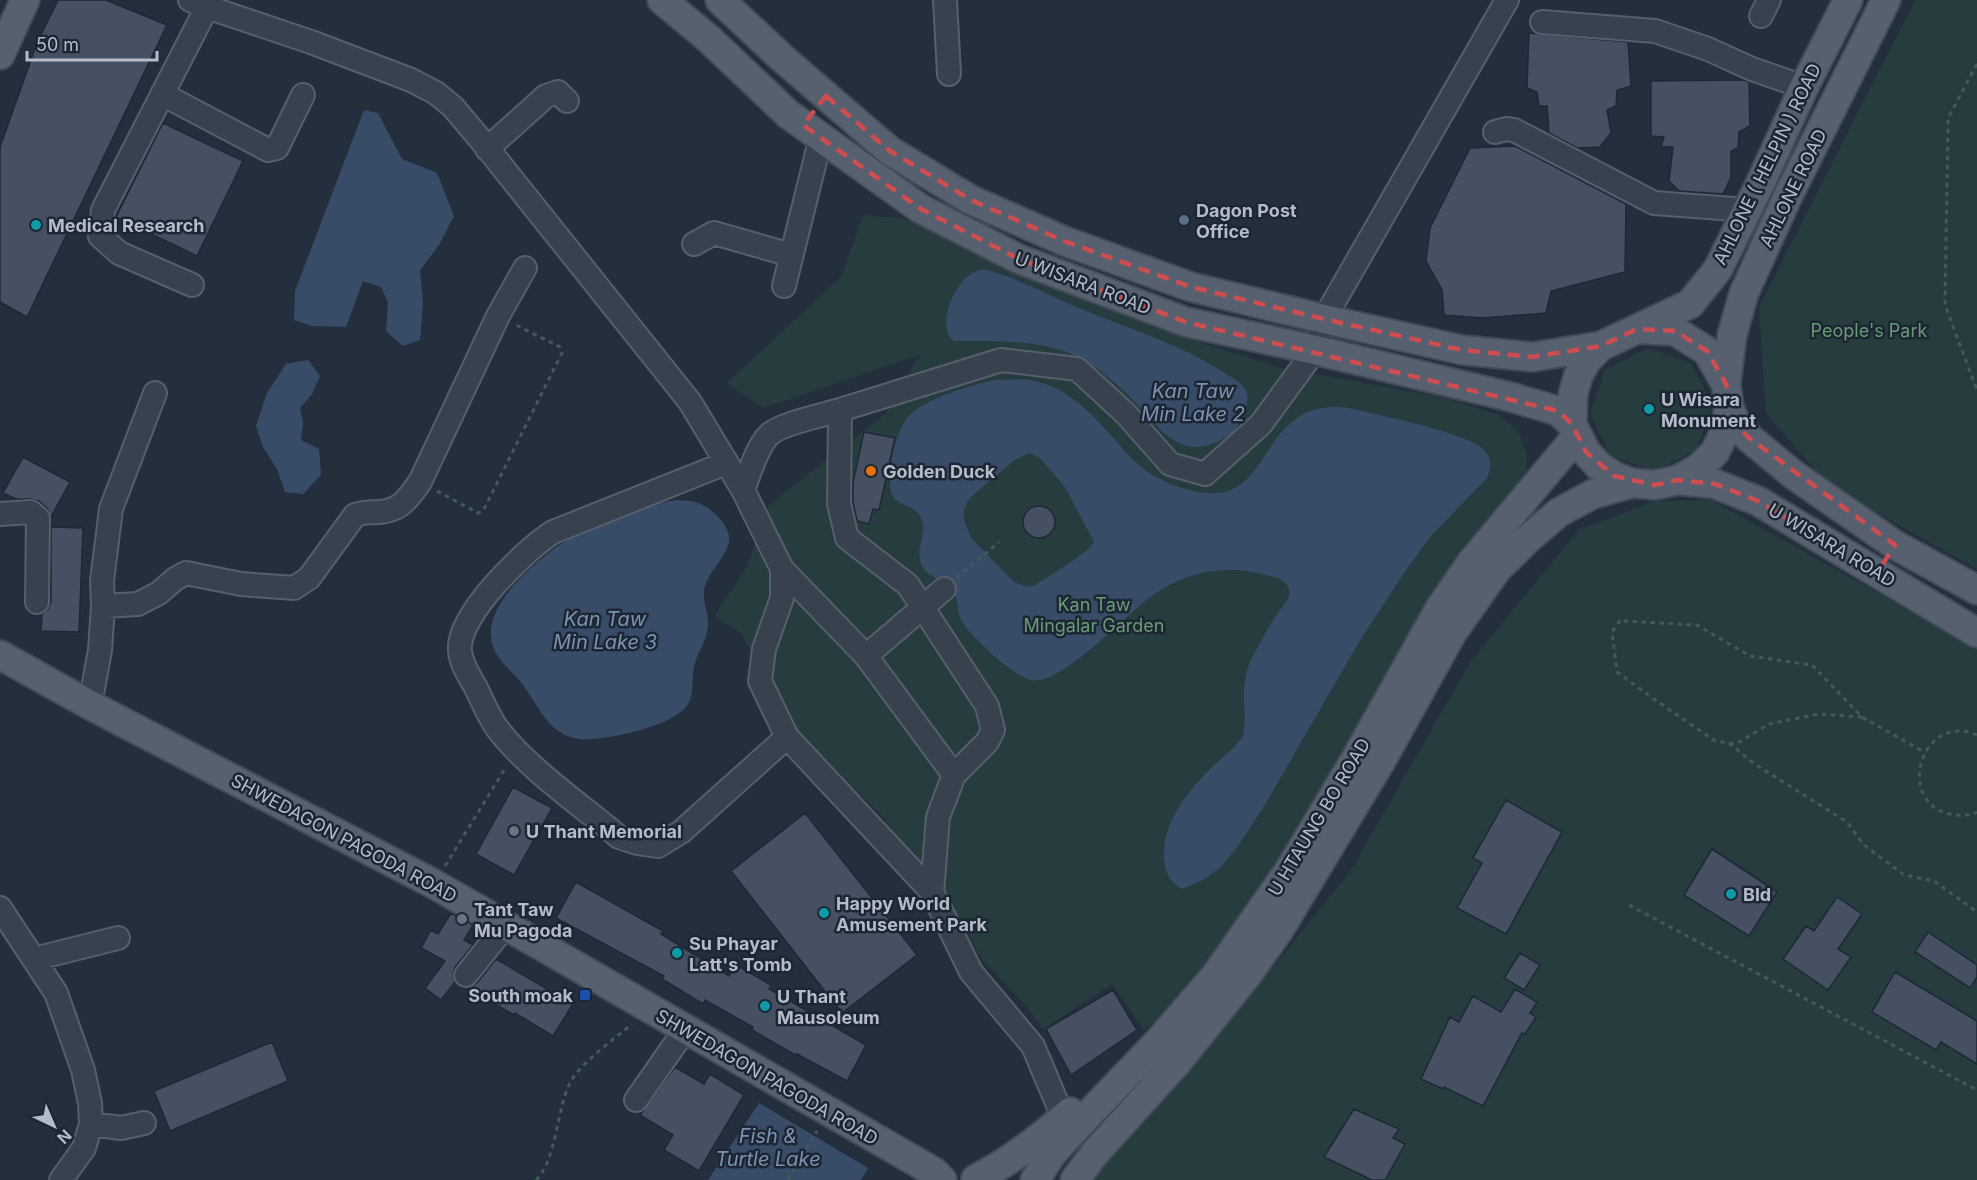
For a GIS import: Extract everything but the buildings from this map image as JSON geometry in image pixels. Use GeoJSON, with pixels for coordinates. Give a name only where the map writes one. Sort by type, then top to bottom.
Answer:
{"type":"FeatureCollection","features":[{"type":"Feature","properties":{"kind":"main road"},"geometry":{"type":"LineString","coordinates":[[0,55],[25,0]]}},
{"type":"Feature","properties":{"kind":"main road","name":"U WISARA ROAD"},"geometry":{"type":"LineString","coordinates":[[662,0],[709,39],[788,114],[921,208],[1019,260],[1186,322],[1315,350],[1511,397],[1558,411],[1575,430]]}},
{"type":"Feature","properties":{"kind":"main road","name":"U WISARA ROAD"},"geometry":{"type":"LineString","coordinates":[[720,0],[890,151],[971,200],[1064,241],[1191,287],[1462,350],[1532,357],[1600,346]]}},
{"type":"Feature","properties":{"kind":"main road","name":"AHLONE ( HELPIN ) ROAD"},"geometry":{"type":"LineString","coordinates":[[1637,329],[1690,304],[1718,269],[1848,0]]}},
{"type":"Feature","properties":{"kind":"main road","name":"AHLONE ROAD"},"geometry":{"type":"LineString","coordinates":[[1728,396],[1732,336],[1744,293],[1786,200],[1886,0]]}},
{"type":"Feature","properties":{"kind":"main road"},"geometry":{"type":"LineString","coordinates":[[812,131],[826,96]]}},
{"type":"Feature","properties":{"kind":"main road"},"geometry":{"type":"LineString","coordinates":[[973,236],[987,207]]}},
{"type":"Feature","properties":{"kind":"main road"},"geometry":{"type":"LineString","coordinates":[[1637,329],[1675,331],[1707,351],[1728,396],[1725,431],[1715,452],[1699,468],[1678,480],[1655,485],[1632,483],[1614,476],[1599,466],[1586,452],[1575,430],[1573,395],[1578,376],[1587,360],[1600,346],[1637,329]]}},
{"type":"Feature","properties":{"kind":"main road","name":"U WISARA ROAD"},"geometry":{"type":"LineString","coordinates":[[1728,396],[1736,424],[1749,438],[1794,475],[1895,545],[1977,590]]}},
{"type":"Feature","properties":{"kind":"main road","name":"U HTAUNG BO ROAD"},"geometry":{"type":"LineString","coordinates":[[1035,1180],[1051,1155],[1065,1126],[1159,1041],[1216,975],[1296,859],[1440,608],[1471,563],[1575,430]]}},
{"type":"Feature","properties":{"kind":"main road","name":"U WISARA ROAD"},"geometry":{"type":"LineString","coordinates":[[1678,480],[1715,484],[1758,501],[1977,633]]}},
{"type":"Feature","properties":{"kind":"main road","name":"U HTAUNG BO ROAD"},"geometry":{"type":"LineString","coordinates":[[1075,1180],[1095,1153],[1179,1060],[1248,974],[1279,930],[1381,761],[1452,633],[1497,569],[1528,537],[1558,513],[1593,494],[1632,483]]}},
{"type":"Feature","properties":{"kind":"main road"},"geometry":{"type":"LineString","coordinates":[[1877,573],[1895,545]]}},
{"type":"Feature","properties":{"kind":"main road","name":"SHWEDAGON PAGODA ROAD"},"geometry":{"type":"LineString","coordinates":[[0,655],[90,705],[424,879],[938,1176],[976,1180]]}},
{"type":"Feature","properties":{"kind":"main road"},"geometry":{"type":"LineString","coordinates":[[976,1180],[1065,1126]]}},
{"type":"Feature","properties":{"kind":"street"},"geometry":{"type":"LineString","coordinates":[[945,0],[949,74]]}},
{"type":"Feature","properties":{"kind":"street"},"geometry":{"type":"LineString","coordinates":[[743,490],[759,451],[769,434],[790,425],[1001,360],[1077,369],[1126,414],[1170,464],[1205,474],[1261,424],[1315,350],[1324,319],[1507,0]]}},
{"type":"Feature","properties":{"kind":"street"},"geometry":{"type":"LineString","coordinates":[[192,285],[119,253],[100,236],[103,210],[115,166],[162,94],[198,4],[311,42],[411,80],[436,93],[453,107],[690,402],[743,490],[782,569],[866,656],[954,775]]}},
{"type":"Feature","properties":{"kind":"street"},"geometry":{"type":"LineString","coordinates":[[1542,22],[1655,31],[1804,87]]}},
{"type":"Feature","properties":{"kind":"street"},"geometry":{"type":"LineString","coordinates":[[487,149],[546,96],[558,92],[567,101]]}},
{"type":"Feature","properties":{"kind":"street"},"geometry":{"type":"LineString","coordinates":[[162,94],[267,150],[277,148],[303,95]]}},
{"type":"Feature","properties":{"kind":"street"},"geometry":{"type":"LineString","coordinates":[[1495,132],[1506,129],[1514,130],[1654,203],[1747,210]]}},
{"type":"Feature","properties":{"kind":"street"},"geometry":{"type":"LineString","coordinates":[[784,286],[812,131]]}},
{"type":"Feature","properties":{"kind":"street"},"geometry":{"type":"LineString","coordinates":[[694,244],[714,233],[791,255]]}},
{"type":"Feature","properties":{"kind":"street"},"geometry":{"type":"LineString","coordinates":[[103,606],[138,604],[159,593],[186,573],[241,584],[294,588],[309,578],[355,515],[397,509],[420,482],[498,316],[525,268]]}},
{"type":"Feature","properties":{"kind":"street"},"geometry":{"type":"LineString","coordinates":[[90,705],[100,650],[102,581],[111,509],[154,393]]}},
{"type":"Feature","properties":{"kind":"street"},"geometry":{"type":"LineString","coordinates":[[840,410],[839,504],[847,538],[908,585],[924,606],[987,706],[993,729],[987,742],[954,775],[938,817],[932,892]]}},
{"type":"Feature","properties":{"kind":"street"},"geometry":{"type":"LineString","coordinates":[[726,463],[553,532],[532,548],[480,600],[464,630],[459,649],[462,661],[498,730],[516,750],[619,837],[637,843],[658,846],[681,832],[787,737]]}},
{"type":"Feature","properties":{"kind":"street"},"geometry":{"type":"LineString","coordinates":[[0,514],[31,512],[38,518],[37,602]]}},
{"type":"Feature","properties":{"kind":"street"},"geometry":{"type":"LineString","coordinates":[[782,569],[782,598],[764,649],[760,681],[787,737],[932,892],[971,972],[1033,1046],[1065,1126]]}},
{"type":"Feature","properties":{"kind":"street"},"geometry":{"type":"LineString","coordinates":[[866,656],[944,589]]}},
{"type":"Feature","properties":{"kind":"street"},"geometry":{"type":"LineString","coordinates":[[0,908],[56,993],[83,1070],[90,1103],[91,1124],[84,1148],[61,1180]]}},
{"type":"Feature","properties":{"kind":"street"},"geometry":{"type":"LineString","coordinates":[[466,975],[506,925]]}},
{"type":"Feature","properties":{"kind":"street"},"geometry":{"type":"LineString","coordinates":[[34,959],[118,938]]}},
{"type":"Feature","properties":{"kind":"street"},"geometry":{"type":"LineString","coordinates":[[636,1100],[685,1030]]}},
{"type":"Feature","properties":{"kind":"street"},"geometry":{"type":"LineString","coordinates":[[91,1124],[121,1128],[144,1123]]}},
{"type":"Feature","properties":{"kind":"path"},"geometry":{"type":"LineString","coordinates":[[1977,64],[1948,118],[1945,305],[1977,390]]}},
{"type":"Feature","properties":{"kind":"path"},"geometry":{"type":"LineString","coordinates":[[420,482],[478,513],[483,511],[562,353],[560,347],[498,316]]}},
{"type":"Feature","properties":{"kind":"path"},"geometry":{"type":"LineString","coordinates":[[944,589],[999,542]]}},
{"type":"Feature","properties":{"kind":"path"},"geometry":{"type":"LineString","coordinates":[[1862,717],[1818,714],[1769,724],[1736,744],[1715,741],[1617,672],[1612,632],[1621,619],[1697,625],[1750,656],[1812,665],[1862,717],[1924,752]]}},
{"type":"Feature","properties":{"kind":"path"},"geometry":{"type":"LineString","coordinates":[[1977,735],[1957,731],[1944,735],[1924,752],[1919,766],[1919,781],[1923,794],[1932,805],[1945,813],[1959,816],[1977,812]]}},
{"type":"Feature","properties":{"kind":"path"},"geometry":{"type":"LineString","coordinates":[[1728,742],[1756,765],[1847,822],[1864,845],[1904,875],[1934,882],[1977,912]]}},
{"type":"Feature","properties":{"kind":"path"},"geometry":{"type":"LineString","coordinates":[[452,856],[516,750]]}},
{"type":"Feature","properties":{"kind":"path"},"geometry":{"type":"LineString","coordinates":[[1629,905],[1977,1090]]}},
{"type":"Feature","properties":{"kind":"path"},"geometry":{"type":"LineString","coordinates":[[536,1180],[548,1160],[569,1084],[581,1069],[649,1010]]}},
{"type":"Feature","properties":{"kind":"path"},"geometry":{"type":"LineString","coordinates":[[788,1180],[817,1131]]}},
{"type":"Feature","properties":{"kind":"highlighted area"},"geometry":{"type":"Polygon","coordinates":[[[826,96],[890,151],[971,200],[1064,241],[1191,287],[1324,319],[1462,350],[1532,357],[1601,346],[1637,329],[1675,331],[1707,351],[1726,384],[1736,424],[1749,438],[1895,545],[1877,573],[1758,501],[1715,484],[1678,480],[1655,485],[1614,476],[1586,452],[1572,424],[1558,411],[1186,322],[1019,259],[921,209],[803,125],[826,96]]]}},
{"type":"Feature","properties":{"kind":"green space","name":"People's Park"},"geometry":{"type":"Polygon","coordinates":[[[1915,0],[1977,0],[1977,569],[1829,486],[1766,413],[1759,307],[1915,0]]]}},
{"type":"Feature","properties":{"kind":"green space","name":"Kan Taw Mingalar Garden"},"geometry":{"type":"Polygon","coordinates":[[[863,215],[932,221],[1037,278],[1176,335],[1285,369],[1442,397],[1499,415],[1518,431],[1527,455],[1526,484],[1277,875],[1168,1010],[1144,1030],[1112,984],[1043,1029],[1026,1006],[980,957],[966,929],[880,813],[800,741],[741,633],[714,616],[747,567],[768,506],[885,414],[920,355],[763,408],[727,383],[841,277],[863,215]]]}},
{"type":"Feature","properties":{"kind":"green space"},"geometry":{"type":"Polygon","coordinates":[[[1647,348],[1691,363],[1712,405],[1697,449],[1655,471],[1611,456],[1590,414],[1605,370],[1647,348]]]}},
{"type":"Feature","properties":{"kind":"green space"},"geometry":{"type":"Polygon","coordinates":[[[1711,500],[1977,648],[1977,1180],[1087,1180],[1089,1173],[1217,1036],[1350,872],[1471,661],[1579,530],[1655,501],[1711,500]]]}},
{"type":"Feature","properties":{"kind":"water"},"geometry":{"type":"Polygon","coordinates":[[[364,110],[378,113],[402,159],[437,173],[454,216],[439,245],[420,270],[423,303],[420,340],[403,346],[386,331],[388,302],[381,287],[363,281],[346,327],[312,326],[294,320],[295,291],[364,110]]]}},
{"type":"Feature","properties":{"kind":"water","name":"Kan Taw Min Lake 2"},"geometry":{"type":"Polygon","coordinates":[[[981,269],[1015,280],[1205,361],[1241,384],[1245,389],[1247,405],[1240,422],[1234,431],[1215,443],[1198,447],[1183,445],[1159,429],[1115,383],[1079,358],[1045,346],[1027,343],[954,341],[946,327],[952,298],[962,281],[981,269]]]}},
{"type":"Feature","properties":{"kind":"water"},"geometry":{"type":"Polygon","coordinates":[[[308,360],[320,376],[312,394],[300,408],[303,423],[301,440],[319,449],[321,475],[303,494],[285,492],[277,469],[263,447],[256,426],[267,393],[286,364],[308,360]]]}},
{"type":"Feature","properties":{"kind":"water"},"geometry":{"type":"Polygon","coordinates":[[[1022,379],[1052,386],[1064,393],[1087,410],[1137,464],[1180,488],[1198,492],[1229,491],[1245,481],[1283,431],[1299,417],[1320,408],[1349,408],[1444,432],[1477,445],[1486,452],[1490,461],[1487,478],[1430,537],[1406,570],[1359,642],[1263,808],[1238,846],[1220,868],[1203,880],[1182,889],[1171,880],[1166,869],[1164,859],[1167,832],[1186,797],[1243,736],[1244,689],[1247,672],[1252,657],[1289,597],[1289,588],[1279,579],[1239,570],[1214,571],[1190,576],[1156,593],[1076,661],[1059,672],[1043,679],[1030,680],[1013,671],[992,654],[966,627],[961,620],[952,589],[923,568],[920,557],[922,520],[914,509],[896,500],[892,494],[890,472],[899,435],[907,418],[914,411],[945,395],[969,387],[994,380],[1022,379]],[[1030,453],[1015,460],[973,495],[964,510],[964,520],[971,538],[1014,582],[1027,587],[1035,585],[1067,565],[1094,542],[1065,487],[1041,459],[1030,453]]]}},
{"type":"Feature","properties":{"kind":"water","name":"Kan Taw Min Lake 3"},"geometry":{"type":"Polygon","coordinates":[[[676,500],[693,501],[706,507],[721,520],[729,536],[726,550],[705,586],[708,630],[694,667],[689,703],[678,714],[656,725],[615,736],[593,739],[572,738],[550,724],[522,683],[494,650],[491,630],[498,608],[510,589],[531,567],[568,539],[588,528],[631,511],[676,500]]]}},
{"type":"Feature","properties":{"kind":"water","name":"Fish & Turtle Lake"},"geometry":{"type":"Polygon","coordinates":[[[759,1103],[868,1168],[861,1180],[708,1180],[759,1103]]]}},
{"type":"Feature","properties":{"kind":"place","name":"Dagon Post Office"},"geometry":{"type":"Point","coordinates":[1184,220]}},
{"type":"Feature","properties":{"kind":"place","name":"Medical Research"},"geometry":{"type":"Point","coordinates":[36,225]}},
{"type":"Feature","properties":{"kind":"place","name":"U Wisara Monument"},"geometry":{"type":"Point","coordinates":[1649,409]}},
{"type":"Feature","properties":{"kind":"place","name":"Golden Duck"},"geometry":{"type":"Point","coordinates":[871,471]}},
{"type":"Feature","properties":{"kind":"place","name":"U Thant Memorial"},"geometry":{"type":"Point","coordinates":[514,831]}},
{"type":"Feature","properties":{"kind":"place","name":"Bld"},"geometry":{"type":"Point","coordinates":[1731,894]}},
{"type":"Feature","properties":{"kind":"place","name":"Happy World Amusement Park"},"geometry":{"type":"Point","coordinates":[824,913]}},
{"type":"Feature","properties":{"kind":"place","name":"Tant Taw Mu Pagoda"},"geometry":{"type":"Point","coordinates":[462,919]}},
{"type":"Feature","properties":{"kind":"place","name":"Su Phayar Latt's Tomb"},"geometry":{"type":"Point","coordinates":[677,953]}},
{"type":"Feature","properties":{"kind":"place","name":"South moak"},"geometry":{"type":"Point","coordinates":[585,995]}},
{"type":"Feature","properties":{"kind":"place","name":"U Thant Mausoleum"},"geometry":{"type":"Point","coordinates":[765,1006]}}]}
